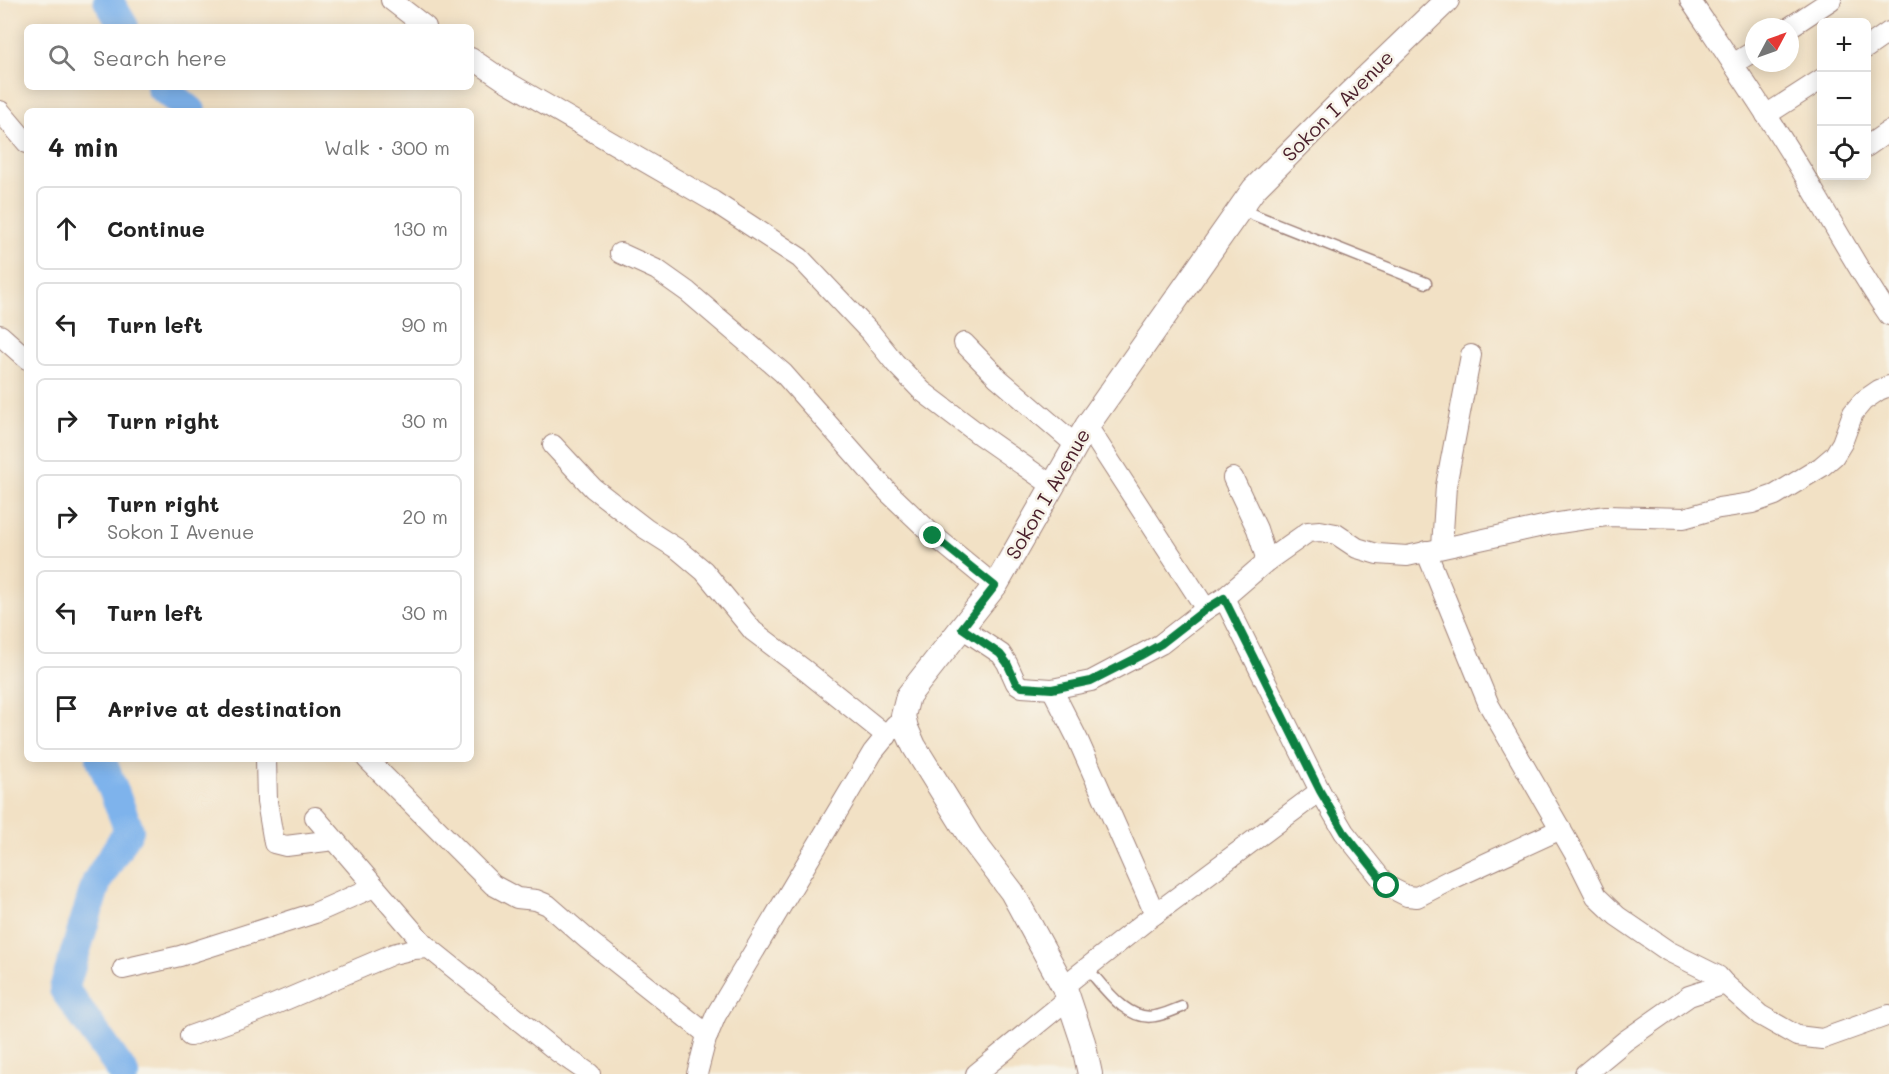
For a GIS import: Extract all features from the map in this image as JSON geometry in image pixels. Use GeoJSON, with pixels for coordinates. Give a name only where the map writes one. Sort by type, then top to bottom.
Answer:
{"type":"FeatureCollection","features":[{"type":"Feature","properties":{"kind":"street"},"geometry":{"type":"LineString","coordinates":[[391,0],[422,24]]}},
{"type":"Feature","properties":{"kind":"street","name":"Sokon I Avenue"},"geometry":{"type":"LineString","coordinates":[[903,716],[908,696],[995,586],[1082,436],[1254,189],[1447,0]]}},
{"type":"Feature","properties":{"kind":"street"},"geometry":{"type":"LineString","coordinates":[[1690,0],[1766,115],[1817,179]]}},
{"type":"Feature","properties":{"kind":"street"},"geometry":{"type":"LineString","coordinates":[[1799,21],[1831,0]]}},
{"type":"Feature","properties":{"kind":"street"},"geometry":{"type":"LineString","coordinates":[[1871,45],[1889,32]]}},
{"type":"Feature","properties":{"kind":"street"},"geometry":{"type":"LineString","coordinates":[[1733,64],[1745,57]]}},
{"type":"Feature","properties":{"kind":"street"},"geometry":{"type":"LineString","coordinates":[[474,60],[502,79],[713,201],[800,258],[922,391],[1053,486]]}},
{"type":"Feature","properties":{"kind":"street"},"geometry":{"type":"LineString","coordinates":[[1766,115],[1817,81]]}},
{"type":"Feature","properties":{"kind":"street"},"geometry":{"type":"LineString","coordinates":[[0,111],[24,139]]}},
{"type":"Feature","properties":{"kind":"street"},"geometry":{"type":"LineString","coordinates":[[1871,144],[1889,131]]}},
{"type":"Feature","properties":{"kind":"street"},"geometry":{"type":"LineString","coordinates":[[1818,180],[1842,243],[1887,310]]}},
{"type":"Feature","properties":{"kind":"street"},"geometry":{"type":"LineString","coordinates":[[620,253],[657,270],[680,286],[783,373],[888,492],[933,536],[995,586]]}},
{"type":"Feature","properties":{"kind":"street"},"geometry":{"type":"LineString","coordinates":[[0,335],[24,356]]}},
{"type":"Feature","properties":{"kind":"street"},"geometry":{"type":"LineString","coordinates":[[964,343],[998,378],[1082,436],[1206,609]]}},
{"type":"Feature","properties":{"kind":"street"},"geometry":{"type":"LineString","coordinates":[[1472,355],[1434,549],[1489,705],[1596,896],[1617,916],[1668,951],[1718,976],[1760,1015],[1797,1036],[1822,1039],[1889,1016]]}},
{"type":"Feature","properties":{"kind":"street"},"geometry":{"type":"LineString","coordinates":[[962,628],[1000,654],[1016,683],[1022,687],[1052,689],[1091,681],[1161,644],[1308,532],[1320,531],[1336,534],[1357,548],[1377,554],[1407,556],[1552,524],[1606,516],[1684,518],[1719,508],[1752,503],[1775,495],[1812,474],[1834,456],[1842,443],[1853,413],[1863,400],[1889,386]]}},
{"type":"Feature","properties":{"kind":"street"},"geometry":{"type":"LineString","coordinates":[[553,446],[593,488],[629,517],[679,550],[704,571],[753,632],[887,736]]}},
{"type":"Feature","properties":{"kind":"street"},"geometry":{"type":"LineString","coordinates":[[1233,478],[1257,529],[1267,561]]}},
{"type":"Feature","properties":{"kind":"street"},"geometry":{"type":"LineString","coordinates":[[1224,598],[1320,791],[1344,832],[1387,886],[1407,896],[1417,897],[1561,830]]}},
{"type":"Feature","properties":{"kind":"street"},"geometry":{"type":"LineString","coordinates":[[1052,689],[1078,740],[1155,914]]}},
{"type":"Feature","properties":{"kind":"street"},"geometry":{"type":"LineString","coordinates":[[697,1074],[708,1035],[722,1005],[873,752],[903,716]]}},
{"type":"Feature","properties":{"kind":"street"},"geometry":{"type":"LineString","coordinates":[[903,716],[914,746],[971,838],[1012,891],[1066,993],[1083,1042],[1090,1074]]}},
{"type":"Feature","properties":{"kind":"street"},"geometry":{"type":"LineString","coordinates":[[266,762],[267,802],[274,843],[286,846],[334,840]]}},
{"type":"Feature","properties":{"kind":"street"},"geometry":{"type":"LineString","coordinates":[[370,762],[493,885],[516,898],[536,900],[548,905],[588,940],[708,1035]]}},
{"type":"Feature","properties":{"kind":"street"},"geometry":{"type":"LineString","coordinates":[[976,1074],[1066,993],[1088,969],[1155,914],[1320,791]]}},
{"type":"Feature","properties":{"kind":"street"},"geometry":{"type":"LineString","coordinates":[[315,817],[429,948],[558,1052],[569,1067],[590,1074]]}},
{"type":"Feature","properties":{"kind":"street"},"geometry":{"type":"LineString","coordinates":[[123,969],[180,956],[315,913],[374,887]]}},
{"type":"Feature","properties":{"kind":"street"},"geometry":{"type":"LineString","coordinates":[[190,1036],[259,1011],[393,954],[429,948]]}},
{"type":"Feature","properties":{"kind":"street"},"geometry":{"type":"LineString","coordinates":[[1585,1074],[1625,1041],[1689,996],[1725,984]]}},
{"type":"Feature","properties":{"kind":"lane"},"geometry":{"type":"LineString","coordinates":[[1239,209],[1426,283]]}},
{"type":"Feature","properties":{"kind":"lane"},"geometry":{"type":"LineString","coordinates":[[1088,969],[1124,1008],[1137,1015],[1153,1017],[1182,1007]]}},
{"type":"Feature","properties":{"kind":"waterway"},"geometry":{"type":"LineString","coordinates":[[108,0],[122,24]]}},
{"type":"Feature","properties":{"kind":"waterway"},"geometry":{"type":"LineString","coordinates":[[165,90],[187,108]]}},
{"type":"Feature","properties":{"kind":"waterway"},"geometry":{"type":"LineString","coordinates":[[102,762],[129,830],[97,881],[64,989],[124,1074]]}},
{"type":"Feature","properties":{"kind":"route"},"geometry":{"type":"LineString","coordinates":[[933,536],[995,586],[962,628],[1000,654],[1016,683],[1022,687],[1052,689],[1091,681],[1161,644],[1224,598],[1320,791],[1344,832],[1387,886]]}}]}
